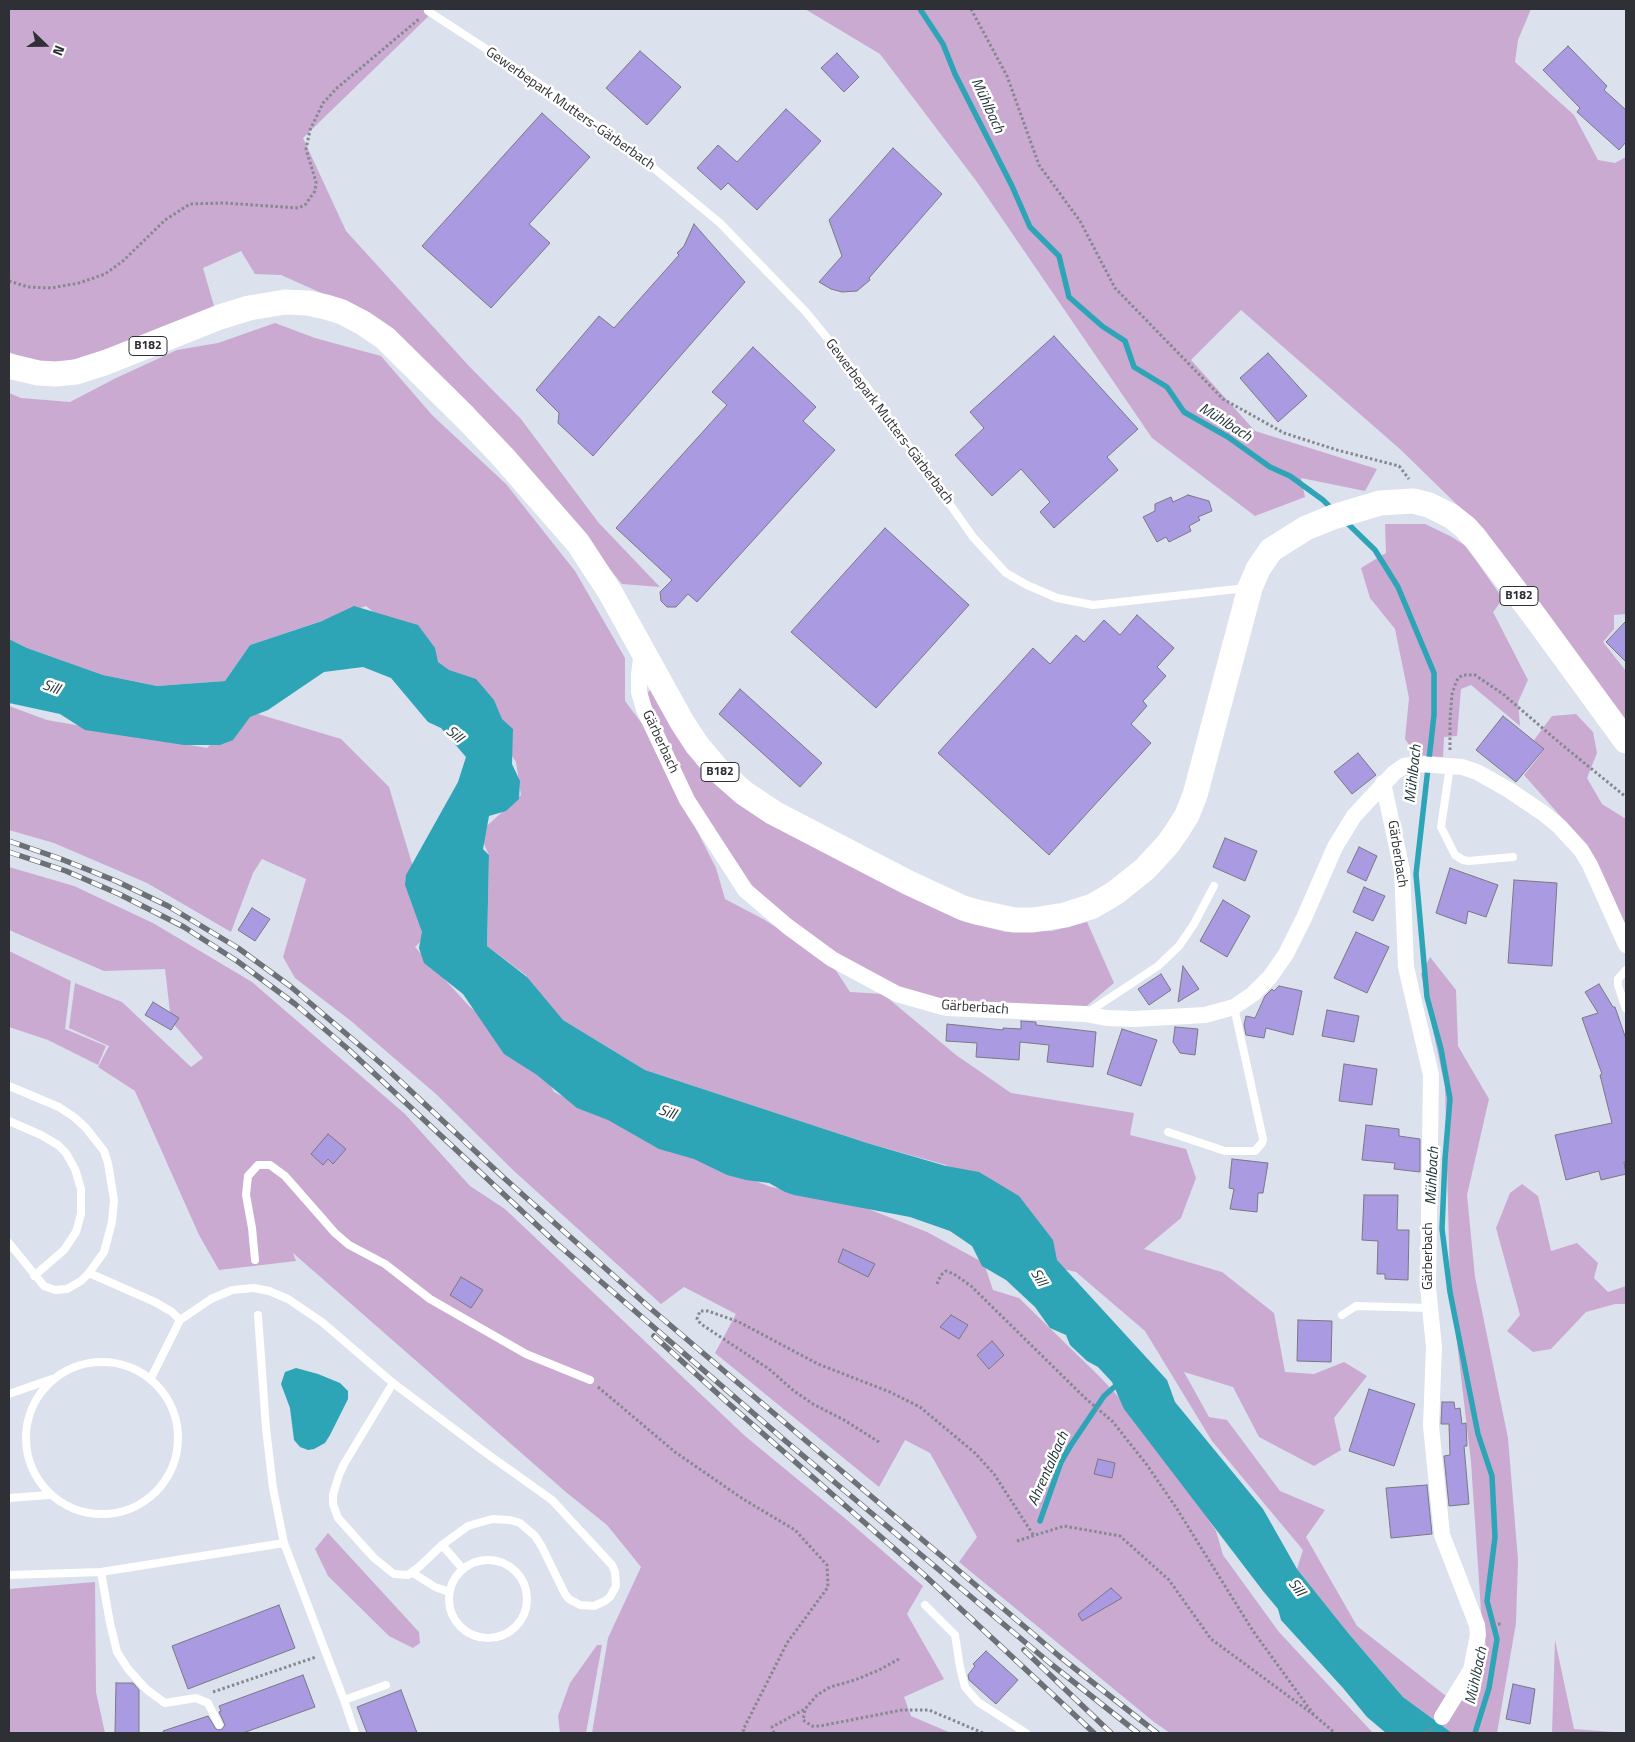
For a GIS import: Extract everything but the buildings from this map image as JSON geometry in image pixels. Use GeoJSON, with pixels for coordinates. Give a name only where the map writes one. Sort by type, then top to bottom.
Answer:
{"type":"FeatureCollection","features":[{"type":"Feature","properties":{"kind":"main road","name":"B182"},"geometry":{"type":"LineString","coordinates":[[9,366],[38,373],[76,372],[107,362],[220,317],[249,308],[285,302],[308,303],[342,312],[363,323],[385,338],[465,417],[529,485],[578,543],[610,592],[642,647],[682,722],[697,745],[719,771],[744,793],[774,813],[808,831],[963,908],[998,917],[1014,920],[1033,920],[1078,911],[1093,906],[1115,893],[1146,869],[1177,831],[1187,815],[1195,795],[1250,588],[1258,569],[1271,550],[1306,528],[1333,517],[1380,503],[1413,501],[1441,510],[1458,522],[1475,538],[1626,741]]}},
{"type":"Feature","properties":{"kind":"street","name":"Gärberbach"},"geometry":{"type":"LineString","coordinates":[[642,647],[639,692],[648,717],[687,800],[745,890],[764,907],[832,959],[898,994],[947,1008],[1086,1014],[1108,1018],[1205,1015],[1234,1007],[1252,994],[1270,977],[1286,954],[1299,930],[1322,874],[1342,833],[1363,804],[1404,766],[1418,764],[1468,768],[1493,780],[1543,813],[1570,837],[1581,850],[1590,865],[1626,945]]}},
{"type":"Feature","properties":{"kind":"street","name":"Gärberbach"},"geometry":{"type":"LineString","coordinates":[[1384,783],[1402,870],[1406,967],[1431,1075],[1428,1288],[1434,1346],[1431,1426],[1442,1535],[1478,1635],[1471,1670],[1442,1717]]}},
{"type":"Feature","properties":{"kind":"lane","name":"Gewerbepark Mutters-Gärberbach"},"geometry":{"type":"LineString","coordinates":[[428,11],[540,84],[633,151],[720,223],[812,319],[867,387],[973,537],[1006,573],[1027,585],[1057,598],[1093,605],[1250,588]]}},
{"type":"Feature","properties":{"kind":"lane"},"geometry":{"type":"LineString","coordinates":[[1444,766],[1441,827],[1455,855],[1469,861],[1513,857]]}},
{"type":"Feature","properties":{"kind":"lane"},"geometry":{"type":"LineString","coordinates":[[1086,1014],[1158,966],[1178,946],[1194,924],[1214,886]]}},
{"type":"Feature","properties":{"kind":"lane"},"geometry":{"type":"LineString","coordinates":[[1626,970],[1618,979],[1618,985],[1626,1009]]}},
{"type":"Feature","properties":{"kind":"lane"},"geometry":{"type":"LineString","coordinates":[[1168,1132],[1225,1151],[1255,1151],[1262,1143],[1234,1007]]}},
{"type":"Feature","properties":{"kind":"lane"},"geometry":{"type":"LineString","coordinates":[[9,1086],[59,1107],[86,1128],[104,1151],[108,1163],[114,1200],[112,1222],[104,1252],[90,1273],[73,1286],[60,1290],[44,1286],[9,1243]]}},
{"type":"Feature","properties":{"kind":"lane"},"geometry":{"type":"LineString","coordinates":[[9,1121],[41,1134],[66,1152],[76,1169],[81,1190],[82,1214],[76,1232],[64,1250],[34,1276]]}},
{"type":"Feature","properties":{"kind":"lane"},"geometry":{"type":"LineString","coordinates":[[255,1260],[246,1195],[248,1176],[258,1165],[270,1165],[285,1176],[335,1233],[349,1245],[385,1264],[430,1299],[526,1354],[590,1380]]}},
{"type":"Feature","properties":{"kind":"lane"},"geometry":{"type":"LineString","coordinates":[[90,1273],[156,1302],[172,1312],[180,1320]]}},
{"type":"Feature","properties":{"kind":"lane"},"geometry":{"type":"LineString","coordinates":[[151,1378],[180,1320],[211,1298],[232,1290],[254,1288],[269,1291],[288,1299],[308,1312],[392,1383],[552,1500],[612,1565],[615,1572],[616,1586],[610,1597],[600,1604],[588,1606],[574,1603],[565,1594],[536,1536],[520,1523],[501,1518],[479,1522],[462,1530],[442,1545],[413,1573],[401,1576],[388,1570],[342,1524],[333,1504],[334,1487],[338,1475],[392,1383]]}},
{"type":"Feature","properties":{"kind":"lane"},"geometry":{"type":"LineString","coordinates":[[1342,1314],[1356,1306],[1430,1308]]}},
{"type":"Feature","properties":{"kind":"lane"},"geometry":{"type":"LineString","coordinates":[[258,1315],[266,1428],[273,1488],[284,1542],[355,1733]]}},
{"type":"Feature","properties":{"kind":"lane"},"geometry":{"type":"LineString","coordinates":[[9,1394],[53,1379],[74,1366],[98,1362],[122,1364],[151,1378],[163,1391],[175,1413],[179,1439],[175,1464],[162,1486],[143,1504],[119,1513],[94,1515],[69,1508],[49,1495],[33,1473],[26,1448],[27,1422],[37,1398],[53,1379]]}},
{"type":"Feature","properties":{"kind":"lane"},"geometry":{"type":"LineString","coordinates":[[9,1498],[49,1495]]}},
{"type":"Feature","properties":{"kind":"lane"},"geometry":{"type":"LineString","coordinates":[[9,1575],[100,1572],[284,1542]]}},
{"type":"Feature","properties":{"kind":"lane"},"geometry":{"type":"LineString","coordinates":[[442,1545],[463,1568]]}},
{"type":"Feature","properties":{"kind":"lane"},"geometry":{"type":"LineString","coordinates":[[498,1561],[510,1567],[519,1575],[525,1586],[526,1610],[521,1622],[512,1631],[500,1637],[487,1639],[473,1636],[462,1629],[453,1618],[449,1605],[449,1592],[454,1579],[463,1568],[474,1562],[498,1561]]}},
{"type":"Feature","properties":{"kind":"lane"},"geometry":{"type":"LineString","coordinates":[[100,1572],[118,1652],[128,1668],[146,1689],[165,1703],[196,1698],[208,1703],[219,1725]]}},
{"type":"Feature","properties":{"kind":"lane"},"geometry":{"type":"LineString","coordinates":[[413,1573],[449,1592]]}},
{"type":"Feature","properties":{"kind":"lane"},"geometry":{"type":"LineString","coordinates":[[925,1605],[955,1635],[965,1687],[978,1702],[1026,1733]]}},
{"type":"Feature","properties":{"kind":"lane"},"geometry":{"type":"LineString","coordinates":[[344,1700],[386,1685]]}},
{"type":"Feature","properties":{"kind":"path"},"geometry":{"type":"LineString","coordinates":[[971,9],[1007,76],[1039,165],[1080,221],[1115,288],[1223,399],[1284,433],[1337,450],[1399,466],[1413,484],[1413,501]]}},
{"type":"Feature","properties":{"kind":"path"},"geometry":{"type":"LineString","coordinates":[[9,281],[28,287],[51,288],[78,283],[105,274],[123,261],[166,220],[190,204],[224,202],[298,208],[305,206],[315,191],[316,182],[306,149],[310,130],[323,103],[337,88],[428,11]]}},
{"type":"Feature","properties":{"kind":"path"},"geometry":{"type":"LineString","coordinates":[[1444,766],[1452,694],[1458,678],[1463,675],[1476,675],[1503,694],[1626,797]]}},
{"type":"Feature","properties":{"kind":"path"},"geometry":{"type":"LineString","coordinates":[[937,1284],[941,1275],[946,1271],[954,1274],[971,1286],[1084,1397],[1113,1422],[1147,1465],[1177,1509],[1253,1631],[1314,1715]]}},
{"type":"Feature","properties":{"kind":"path"},"geometry":{"type":"LineString","coordinates":[[879,1442],[800,1395],[770,1369],[701,1324],[697,1319],[700,1311],[708,1311],[739,1322],[818,1364],[890,1392],[920,1407],[952,1433],[994,1474],[1034,1536]]}},
{"type":"Feature","properties":{"kind":"path"},"geometry":{"type":"LineString","coordinates":[[590,1380],[674,1452],[743,1499],[795,1530],[827,1565],[828,1587],[787,1643],[743,1730],[746,1733]]}},
{"type":"Feature","properties":{"kind":"path"},"geometry":{"type":"LineString","coordinates":[[1017,1541],[1064,1526],[1120,1536],[1169,1580],[1211,1639],[1314,1715],[1335,1733]]}},
{"type":"Feature","properties":{"kind":"path"},"geometry":{"type":"LineString","coordinates":[[196,1698],[299,1662],[326,1655]]}},
{"type":"Feature","properties":{"kind":"path"},"geometry":{"type":"LineString","coordinates":[[774,1733],[772,1727],[805,1708],[817,1695],[830,1687],[855,1680],[899,1659]]}},
{"type":"Feature","properties":{"kind":"path"},"geometry":{"type":"LineString","coordinates":[[805,1708],[804,1720],[812,1726],[902,1710],[929,1710],[983,1733]]}},
{"type":"Feature","properties":{"kind":"shaded area"},"geometry":{"type":"Polygon","coordinates":[[[9,9],[436,9],[303,138],[346,231],[468,365],[521,419],[598,522],[660,587],[622,584],[567,517],[362,311],[281,275],[255,274],[241,251],[203,268],[214,306],[86,357],[55,363],[27,359],[9,352],[9,9]]]}},
{"type":"Feature","properties":{"kind":"shaded area"},"geometry":{"type":"Polygon","coordinates":[[[805,9],[1531,9],[1518,40],[1515,62],[1574,115],[1598,160],[1615,163],[1626,157],[1626,614],[1614,615],[1614,629],[1603,642],[1626,671],[1626,721],[1487,534],[1401,450],[1241,310],[1191,360],[1255,431],[1377,469],[1365,491],[1301,478],[1305,497],[1255,516],[1152,438],[977,182],[880,54],[805,9]]]}},
{"type":"Feature","properties":{"kind":"shaded area"},"geometry":{"type":"Polygon","coordinates":[[[275,323],[315,338],[381,356],[432,415],[506,484],[575,571],[625,658],[625,701],[643,725],[716,868],[725,899],[763,919],[829,960],[850,992],[883,994],[956,1055],[1011,1093],[1134,1113],[1130,1135],[1186,1149],[1196,1178],[1181,1218],[1144,1249],[1222,1272],[1274,1313],[1285,1372],[1314,1374],[1344,1362],[1367,1376],[1334,1418],[1341,1450],[1314,1466],[1259,1437],[1233,1387],[1184,1372],[1209,1417],[1227,1420],[1280,1491],[1325,1510],[1306,1537],[1357,1626],[1446,1696],[1463,1701],[1486,1647],[1481,1611],[1471,1462],[1450,1282],[1445,1087],[1421,974],[1430,957],[1456,990],[1458,1046],[1489,1099],[1467,1195],[1475,1277],[1508,1438],[1518,1560],[1516,1623],[1497,1733],[1452,1733],[1403,1697],[1297,1569],[1303,1550],[1212,1441],[1145,1331],[1076,1272],[1038,1263],[946,1165],[867,1143],[645,1070],[563,1020],[524,988],[527,976],[487,946],[489,855],[479,833],[521,795],[516,762],[470,692],[366,606],[250,645],[225,681],[157,686],[103,675],[27,648],[9,639],[9,393],[21,398],[70,402],[177,350],[218,343],[275,323]]]}},
{"type":"Feature","properties":{"kind":"shaded area"},"geometry":{"type":"Polygon","coordinates":[[[1385,524],[1425,524],[1466,546],[1503,599],[1493,612],[1528,680],[1518,702],[1520,726],[1471,685],[1461,689],[1457,736],[1444,737],[1443,757],[1416,755],[1405,739],[1409,698],[1395,629],[1370,598],[1361,568],[1386,553],[1385,524]]]}},
{"type":"Feature","properties":{"kind":"shaded area"},"geometry":{"type":"Polygon","coordinates":[[[652,687],[690,755],[890,884],[965,922],[1006,932],[1052,931],[1087,922],[1114,983],[1082,1010],[952,1004],[902,991],[860,971],[761,899],[677,772],[647,694],[652,687]]]}},
{"type":"Feature","properties":{"kind":"shaded area"},"geometry":{"type":"Polygon","coordinates":[[[9,706],[47,720],[207,748],[245,710],[341,739],[389,787],[413,867],[426,936],[415,947],[470,1007],[536,1056],[554,1092],[661,1145],[771,1187],[853,1203],[927,1232],[984,1263],[993,1290],[1019,1298],[1129,1408],[1162,1449],[1216,1531],[1223,1555],[1279,1632],[1373,1733],[1170,1733],[1154,1722],[959,1562],[977,1537],[930,1453],[905,1440],[879,1487],[715,1353],[736,1314],[684,1287],[661,1304],[514,1171],[436,1094],[351,1021],[295,978],[283,957],[306,879],[262,859],[253,873],[231,932],[147,883],[54,843],[9,830],[9,706]]]}},
{"type":"Feature","properties":{"kind":"shaded area"},"geometry":{"type":"Polygon","coordinates":[[[1576,714],[1593,732],[1597,753],[1587,778],[1602,804],[1626,819],[1626,934],[1578,836],[1524,775],[1544,750],[1534,740],[1552,716],[1576,714]]]}},
{"type":"Feature","properties":{"kind":"shaded area"},"geometry":{"type":"Polygon","coordinates":[[[9,867],[74,886],[153,923],[252,982],[405,1114],[470,1186],[505,1209],[745,1436],[923,1586],[907,1614],[944,1679],[904,1697],[911,1716],[951,1733],[592,1733],[608,1638],[641,1567],[607,1525],[567,1493],[293,1253],[296,1261],[219,1270],[199,1235],[135,1091],[98,1067],[109,1046],[69,1028],[75,983],[122,1002],[191,1067],[203,1058],[171,1021],[165,969],[104,971],[9,930],[9,867]]]}},
{"type":"Feature","properties":{"kind":"shaded area"},"geometry":{"type":"Polygon","coordinates":[[[9,951],[71,981],[65,1029],[106,1046],[98,1065],[48,1040],[9,1027],[9,951]]]}},
{"type":"Feature","properties":{"kind":"shaded area"},"geometry":{"type":"Polygon","coordinates":[[[1522,1184],[1538,1196],[1551,1251],[1577,1243],[1598,1263],[1594,1278],[1608,1292],[1626,1286],[1626,1304],[1615,1304],[1586,1312],[1551,1349],[1533,1352],[1507,1331],[1520,1315],[1496,1228],[1510,1193],[1522,1184]]]}},
{"type":"Feature","properties":{"kind":"shaded area"},"geometry":{"type":"Polygon","coordinates":[[[328,1533],[419,1632],[420,1643],[413,1648],[389,1636],[328,1576],[315,1549],[328,1533]]]}},
{"type":"Feature","properties":{"kind":"shaded area"},"geometry":{"type":"Polygon","coordinates":[[[95,1582],[96,1692],[105,1733],[9,1733],[9,1589],[95,1582]]]}},
{"type":"Feature","properties":{"kind":"shaded area"},"geometry":{"type":"Polygon","coordinates":[[[1555,1640],[1574,1729],[1626,1733],[1552,1733],[1555,1640]]]}},
{"type":"Feature","properties":{"kind":"shaded area"},"geometry":{"type":"Polygon","coordinates":[[[597,1645],[602,1645],[586,1733],[560,1733],[558,1716],[570,1683],[597,1645]]]}},
{"type":"Feature","properties":{"kind":"water","name":"Sill"},"geometry":{"type":"Polygon","coordinates":[[[354,606],[418,625],[435,648],[438,662],[449,670],[476,679],[494,700],[502,719],[513,729],[512,764],[520,781],[519,799],[506,811],[489,816],[483,849],[489,855],[487,946],[527,977],[563,1020],[645,1070],[867,1143],[946,1166],[979,1172],[1019,1196],[1053,1240],[1057,1260],[1167,1380],[1175,1402],[1263,1509],[1297,1569],[1349,1634],[1403,1697],[1452,1733],[1386,1733],[1367,1717],[1281,1620],[1278,1609],[1124,1409],[1112,1382],[1098,1367],[1087,1361],[1070,1345],[1066,1335],[1050,1328],[1035,1307],[1006,1280],[982,1266],[972,1246],[950,1231],[910,1217],[794,1195],[769,1183],[727,1175],[694,1159],[659,1149],[608,1120],[577,1108],[537,1075],[504,1054],[463,994],[424,963],[419,948],[422,932],[405,885],[406,875],[458,782],[466,757],[441,728],[428,722],[391,678],[363,667],[324,672],[268,710],[250,717],[233,740],[220,745],[184,745],[85,730],[60,714],[9,703],[9,639],[27,648],[103,675],[157,686],[225,681],[250,645],[322,621],[354,606]]]}},
{"type":"Feature","properties":{"kind":"water"},"geometry":{"type":"Polygon","coordinates":[[[296,1368],[340,1383],[348,1391],[348,1399],[330,1435],[325,1443],[314,1449],[308,1450],[300,1447],[294,1440],[290,1408],[281,1384],[285,1372],[296,1368]]]}},
{"type":"Feature","properties":{"kind":"waterway","name":"Mühlbach"},"geometry":{"type":"LineString","coordinates":[[920,9],[943,44],[955,74],[1012,186],[1030,227],[1059,256],[1069,297],[1102,326],[1125,341],[1134,367],[1167,387],[1184,412],[1228,437],[1270,467],[1290,476],[1323,500],[1333,510]]}},
{"type":"Feature","properties":{"kind":"waterway","name":"Mühlbach"},"geometry":{"type":"LineString","coordinates":[[1344,520],[1375,550],[1398,587],[1434,673],[1434,715],[1416,874],[1427,997],[1441,1049],[1450,1099],[1442,1229],[1450,1292],[1478,1434],[1492,1476],[1495,1537],[1487,1601],[1497,1639],[1489,1688],[1475,1733]]}},
{"type":"Feature","properties":{"kind":"waterway","name":"Ahrentalbach"},"geometry":{"type":"LineString","coordinates":[[1040,1521],[1061,1462],[1104,1396],[1120,1382]]}},
{"type":"Feature","properties":{"kind":"railway"},"geometry":{"type":"LineString","coordinates":[[9,841],[116,881],[168,906],[238,948],[290,986],[384,1066],[504,1178],[650,1308],[1059,1656],[1157,1733]]}},
{"type":"Feature","properties":{"kind":"railway"},"geometry":{"type":"LineString","coordinates":[[9,852],[66,871],[119,894],[184,927],[237,961],[295,1004],[348,1049],[555,1242],[782,1438],[1051,1664],[1138,1733]]}},
{"type":"Feature","properties":{"kind":"railway"},"geometry":{"type":"LineString","coordinates":[[654,1336],[921,1572],[1094,1733]]}},
{"type":"Feature","properties":{"kind":"railway"},"geometry":{"type":"LineString","coordinates":[[1024,1650],[1111,1733]]}}]}
